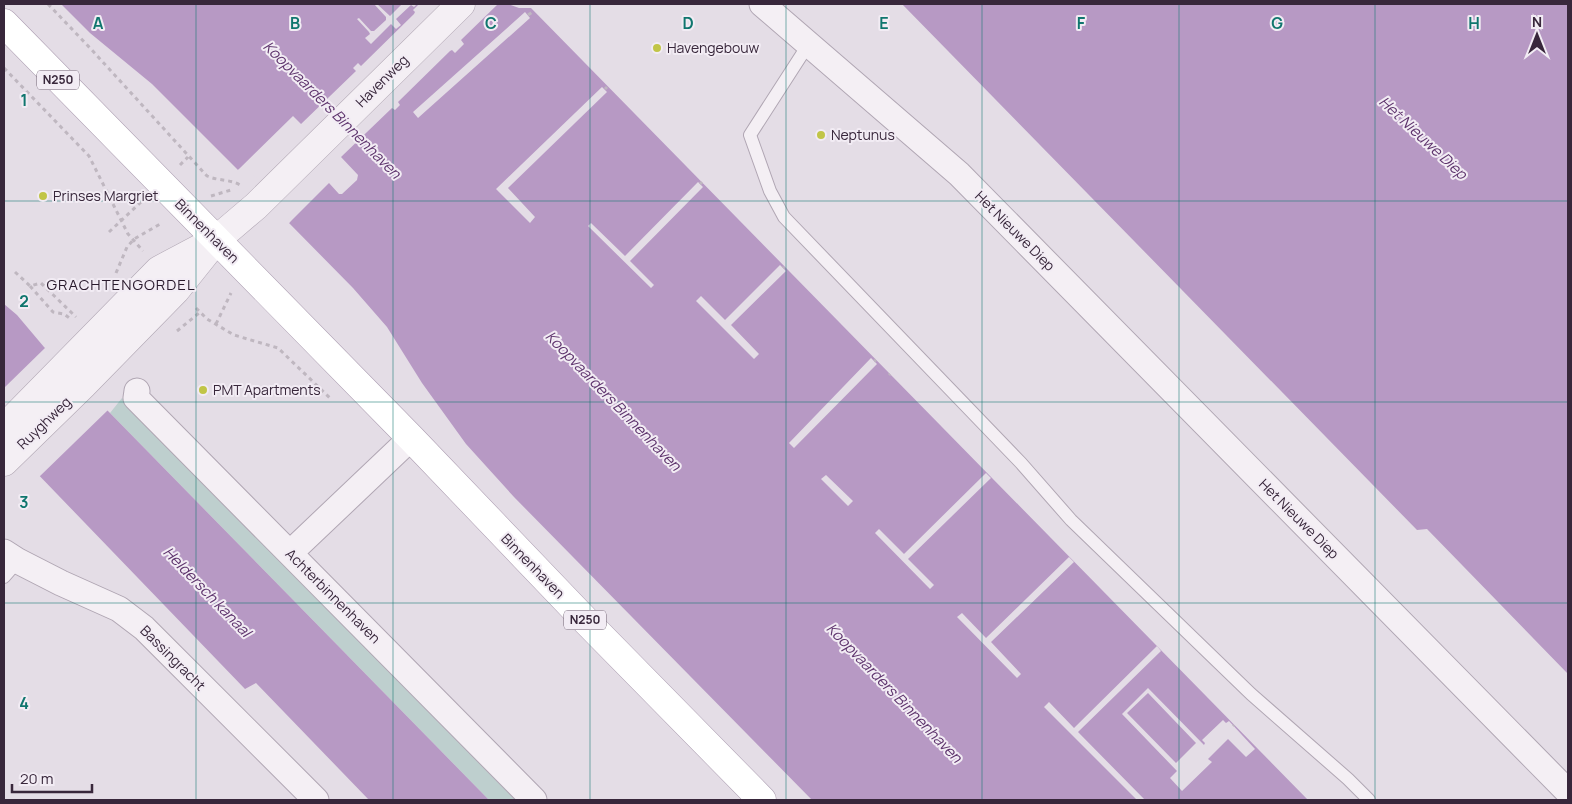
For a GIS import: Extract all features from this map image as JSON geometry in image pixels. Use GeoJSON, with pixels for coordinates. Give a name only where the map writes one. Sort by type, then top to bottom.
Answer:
{"type":"FeatureCollection","features":[{"type":"Feature","properties":{"kind":"main road","name":"Binnenhaven"},"geometry":{"type":"LineString","coordinates":[[4,23],[411,438],[587,622],[762,800]]}},
{"type":"Feature","properties":{"kind":"street","name":"Havenweg"},"geometry":{"type":"LineString","coordinates":[[84,385],[176,290],[255,193],[461,4]]}},
{"type":"Feature","properties":{"kind":"street","name":"Het Nieuwe Diep"},"geometry":{"type":"LineString","coordinates":[[762,4],[959,174],[1568,792]]}},
{"type":"Feature","properties":{"kind":"street","name":"Havenweg"},"geometry":{"type":"LineString","coordinates":[[65,365],[159,270],[216,240]]}},
{"type":"Feature","properties":{"kind":"street","name":"Ruyghweg"},"geometry":{"type":"LineString","coordinates":[[4,428],[65,365]]}},
{"type":"Feature","properties":{"kind":"street","name":"Ruyghweg"},"geometry":{"type":"LineString","coordinates":[[4,462],[84,385]]}},
{"type":"Feature","properties":{"kind":"street","name":"Achterbinnenhaven"},"geometry":{"type":"LineString","coordinates":[[137,391],[136,398],[534,800]]}},
{"type":"Feature","properties":{"kind":"street"},"geometry":{"type":"LineString","coordinates":[[290,553],[411,438]]}},
{"type":"Feature","properties":{"kind":"street","name":"Bassingracht"},"geometry":{"type":"LineString","coordinates":[[8,563],[61,583],[119,610],[144,628],[316,800]]}},
{"type":"Feature","properties":{"kind":"lane"},"geometry":{"type":"LineString","coordinates":[[808,45],[750,136],[770,191],[784,217],[1021,463],[1071,520],[1251,694],[1348,779],[1369,800]]}},
{"type":"Feature","properties":{"kind":"path"},"geometry":{"type":"LineString","coordinates":[[48,4],[207,176],[217,180],[235,182],[255,193]]}},
{"type":"Feature","properties":{"kind":"path"},"geometry":{"type":"LineString","coordinates":[[528,15],[534,11]]}},
{"type":"Feature","properties":{"kind":"path"},"geometry":{"type":"LineString","coordinates":[[4,68],[88,156],[128,234],[134,239]]}},
{"type":"Feature","properties":{"kind":"path"},"geometry":{"type":"LineString","coordinates":[[15,272],[54,312],[68,317]]}},
{"type":"Feature","properties":{"kind":"path"},"geometry":{"type":"LineString","coordinates":[[30,286],[41,283],[78,318]]}},
{"type":"Feature","properties":{"kind":"path"},"geometry":{"type":"LineString","coordinates":[[216,324],[234,334],[278,348],[335,402]]}},
{"type":"Feature","properties":{"kind":"shaded area"},"geometry":{"type":"Polygon","coordinates":[[[122,398],[516,800],[489,800],[110,413],[122,398]]]}},
{"type":"Feature","properties":{"kind":"water","name":"Koopvaarders Binnenhaven"},"geometry":{"type":"Polygon","coordinates":[[[61,4],[508,4],[519,8],[531,8],[1308,800],[812,800],[514,497],[466,444],[422,383],[387,327],[353,288],[289,223],[295,215],[247,164],[238,170],[152,84],[90,33],[61,4]]]}},
{"type":"Feature","properties":{"kind":"water"},"geometry":{"type":"Polygon","coordinates":[[[902,4],[1568,4],[1568,674],[1427,529],[1417,530],[902,4]]]}},
{"type":"Feature","properties":{"kind":"water","name":"Heldersch kanaal"},"geometry":{"type":"Polygon","coordinates":[[[4,304],[17,315],[44,347],[489,800],[369,800],[256,683],[245,689],[4,439],[4,304]]]}},
{"type":"Feature","properties":{"kind":"pier"},"geometry":{"type":"Polygon","coordinates":[[[374,4],[377,4],[390,16],[402,4],[417,4],[414,7],[411,5],[396,19],[401,25],[396,29],[391,24],[371,44],[365,38],[370,34],[369,32],[357,19],[359,18],[371,31],[374,31],[386,20],[386,17],[374,4]]]}},
{"type":"Feature","properties":{"kind":"pier"},"geometry":{"type":"Polygon","coordinates":[[[419,4],[498,4],[461,40],[464,44],[455,53],[452,50],[450,51],[398,102],[400,105],[395,110],[392,108],[341,157],[358,175],[357,180],[342,194],[339,194],[329,183],[289,223],[287,221],[292,215],[246,167],[239,172],[238,170],[293,116],[301,124],[356,71],[353,68],[358,63],[361,66],[414,14],[413,10],[419,4]]]}},
{"type":"Feature","properties":{"kind":"pier"},"geometry":{"type":"Polygon","coordinates":[[[525,12],[530,18],[418,118],[413,112],[525,12]]]}},
{"type":"Feature","properties":{"kind":"pier"},"geometry":{"type":"Polygon","coordinates":[[[602,87],[607,92],[508,188],[535,217],[530,223],[496,189],[602,87]]]}},
{"type":"Feature","properties":{"kind":"pier"},"geometry":{"type":"Polygon","coordinates":[[[698,182],[703,187],[630,261],[654,285],[651,288],[588,226],[591,223],[625,256],[698,182]]]}},
{"type":"Feature","properties":{"kind":"pier"},"geometry":{"type":"Polygon","coordinates":[[[780,265],[786,271],[731,325],[759,354],[754,359],[696,301],[701,296],[725,320],[780,265]]]}},
{"type":"Feature","properties":{"kind":"pier"},"geometry":{"type":"Polygon","coordinates":[[[46,347],[108,410],[38,478],[4,442],[4,388],[46,347]]]}},
{"type":"Feature","properties":{"kind":"pier"},"geometry":{"type":"Polygon","coordinates":[[[871,358],[877,364],[794,448],[789,443],[871,358]]]}},
{"type":"Feature","properties":{"kind":"pier"},"geometry":{"type":"Polygon","coordinates":[[[986,473],[991,478],[908,559],[934,585],[930,589],[875,533],[879,529],[904,554],[986,473]]]}},
{"type":"Feature","properties":{"kind":"pier"},"geometry":{"type":"Polygon","coordinates":[[[826,475],[853,501],[848,506],[821,479],[826,475]]]}},
{"type":"Feature","properties":{"kind":"pier"},"geometry":{"type":"Polygon","coordinates":[[[1069,557],[1074,562],[991,642],[1021,674],[1017,678],[957,617],[962,613],[986,638],[1069,557]]]}},
{"type":"Feature","properties":{"kind":"pier"},"geometry":{"type":"Polygon","coordinates":[[[1157,646],[1161,651],[1078,732],[1145,800],[1137,800],[1044,707],[1049,702],[1074,728],[1157,646]]]}},
{"type":"Feature","properties":{"kind":"pier"},"geometry":{"type":"Polygon","coordinates":[[[1148,688],[1204,745],[1205,743],[1202,740],[1223,720],[1226,723],[1229,721],[1255,749],[1246,757],[1228,739],[1208,759],[1212,762],[1182,791],[1170,778],[1177,771],[1122,714],[1148,688]],[[1148,693],[1127,713],[1176,763],[1196,743],[1148,693]]]}},
{"type":"Feature","properties":{"kind":"place","name":"Havengebouw"},"geometry":{"type":"Point","coordinates":[657,48]}},
{"type":"Feature","properties":{"kind":"place","name":"Neptunus"},"geometry":{"type":"Point","coordinates":[821,135]}},
{"type":"Feature","properties":{"kind":"place","name":"Prinses Margriet"},"geometry":{"type":"Point","coordinates":[43,196]}},
{"type":"Feature","properties":{"kind":"place","name":"PMT Apartments"},"geometry":{"type":"Point","coordinates":[203,390]}},
{"type":"Feature","properties":{"kind":"district","name":"GRACHTENGORDEL"},"geometry":{"type":"Point","coordinates":[121,285]}}]}
